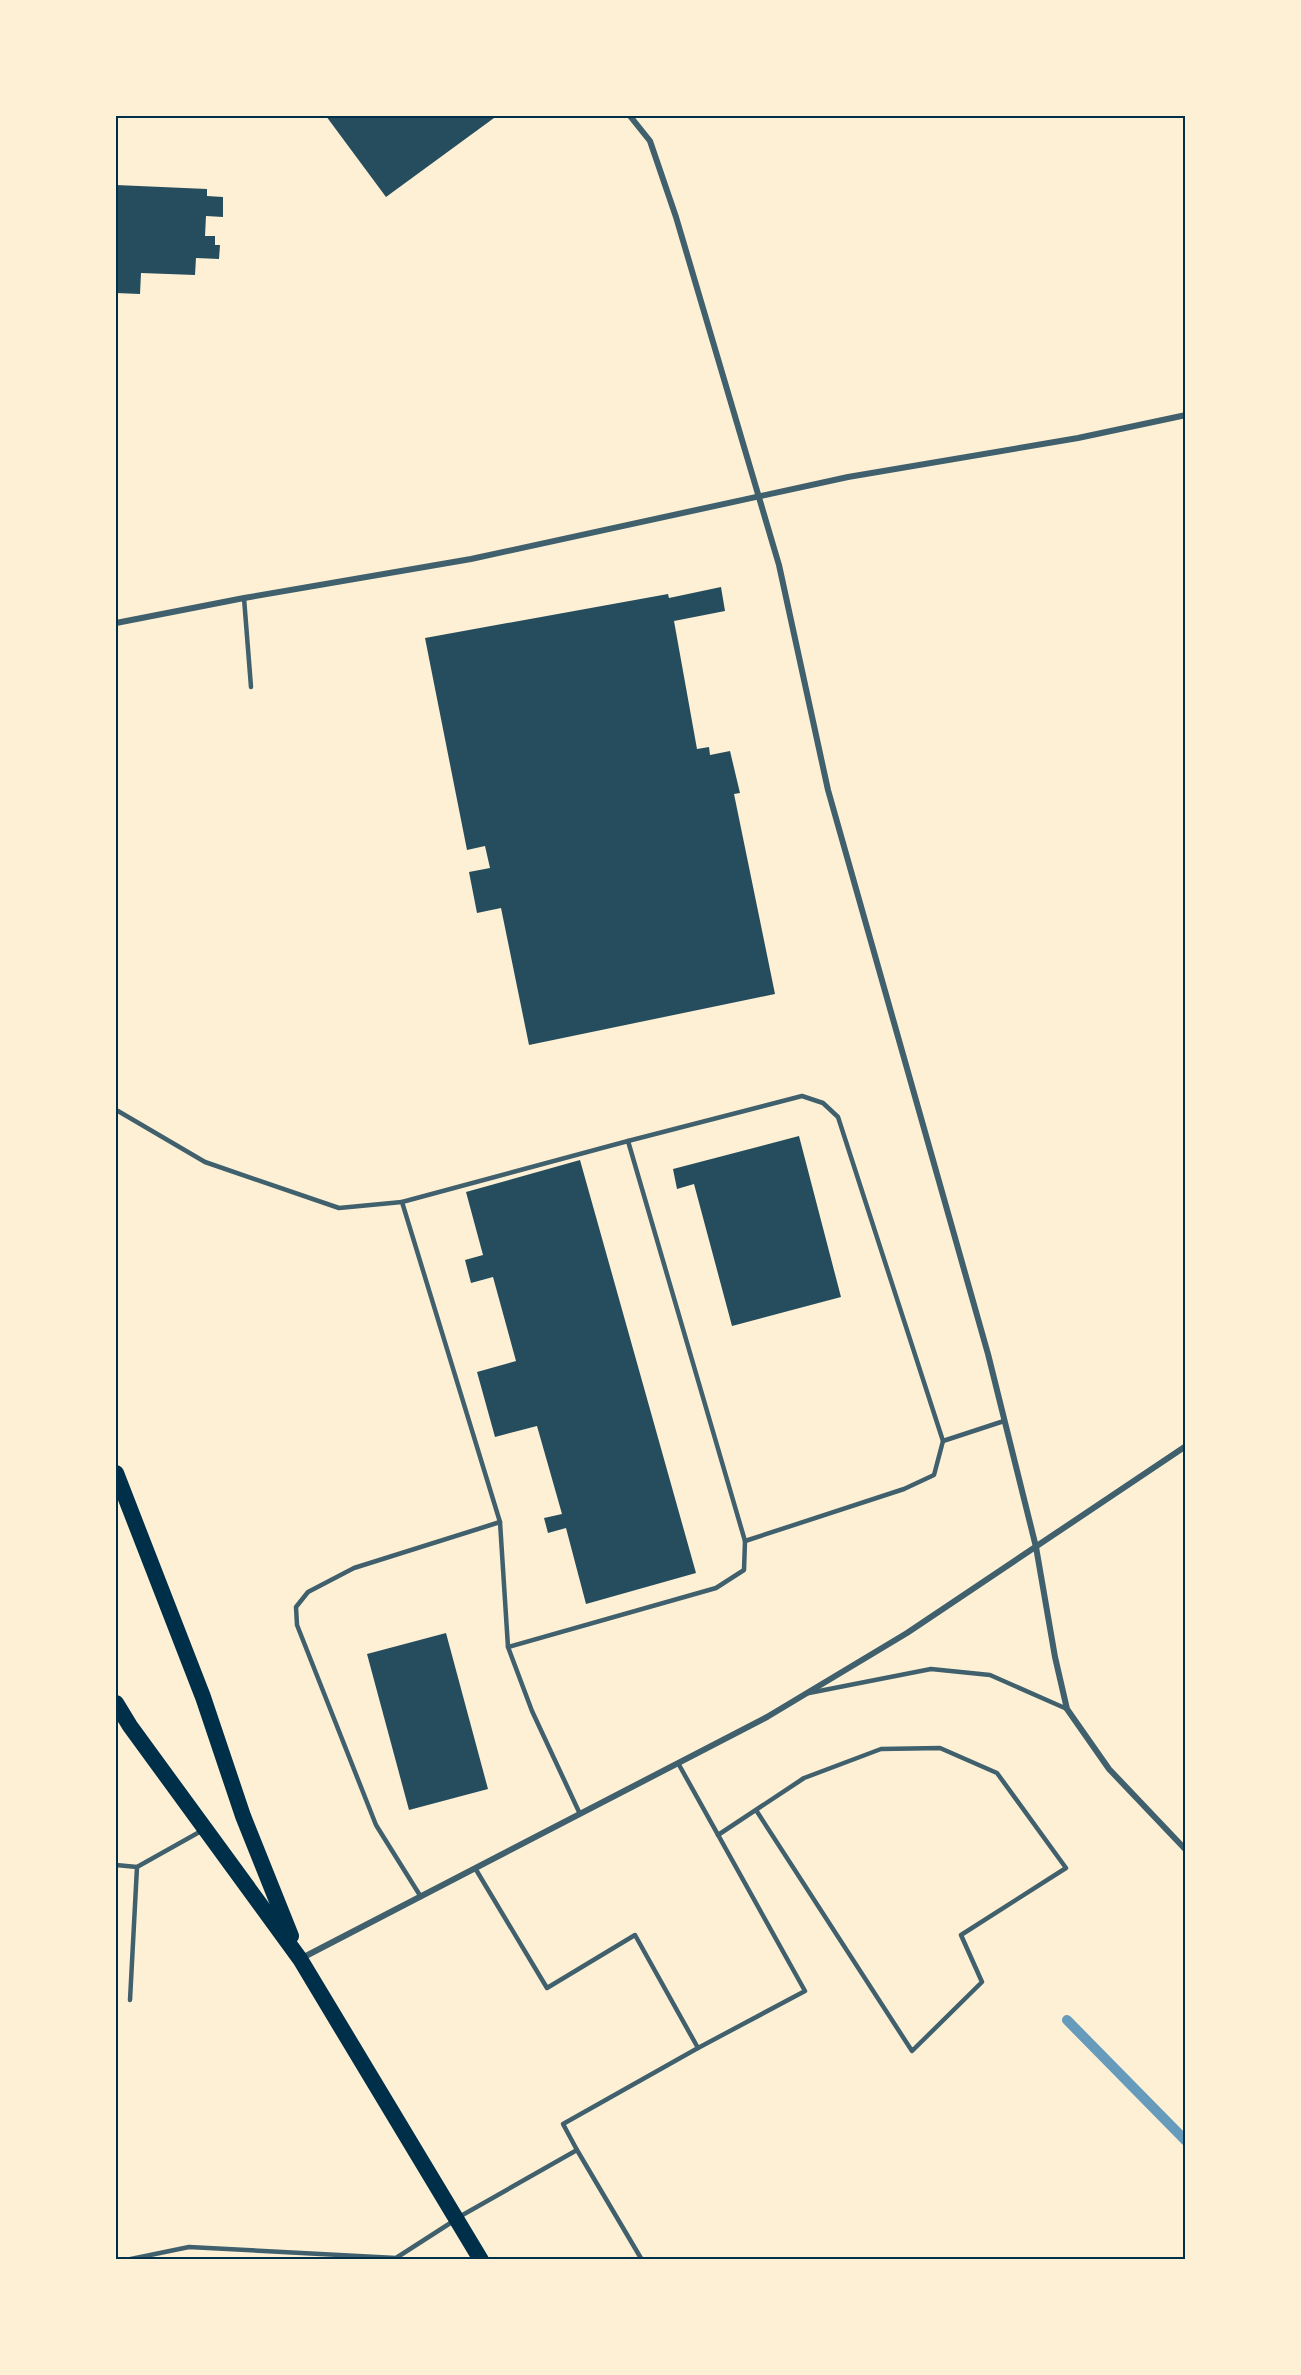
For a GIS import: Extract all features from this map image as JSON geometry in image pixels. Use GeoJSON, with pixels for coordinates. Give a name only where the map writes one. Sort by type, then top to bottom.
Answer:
{"type":"FeatureCollection","features":[{"type":"Feature","properties":{"kind":"highway"},"geometry":{"type":"LineString","coordinates":[[116,1473],[203,1697],[243,1816],[300,1959]]}},
{"type":"Feature","properties":{"kind":"highway"},"geometry":{"type":"LineString","coordinates":[[116,1703],[300,1959],[481,2259]]}},
{"type":"Feature","properties":{"kind":"street"},"geometry":{"type":"LineString","coordinates":[[630,116],[650,141],[676,217],[780,565],[828,790],[988,1354],[1036,1547],[1055,1657],[1067,1709],[1108,1769],[1185,1850]]}},
{"type":"Feature","properties":{"kind":"street"},"geometry":{"type":"LineString","coordinates":[[116,623],[244,598],[471,559],[848,477],[1078,438],[1185,416]]}},
{"type":"Feature","properties":{"kind":"street"},"geometry":{"type":"LineString","coordinates":[[300,1959],[767,1717],[907,1633],[1185,1446]]}},
{"type":"Feature","properties":{"kind":"lane"},"geometry":{"type":"LineString","coordinates":[[244,598],[251,687]]}},
{"type":"Feature","properties":{"kind":"lane"},"geometry":{"type":"LineString","coordinates":[[117,1111],[205,1162],[339,1208],[402,1202],[802,1096],[822,1103],[838,1117],[943,1441],[934,1475],[904,1489],[745,1541]]}},
{"type":"Feature","properties":{"kind":"lane"},"geometry":{"type":"LineString","coordinates":[[508,1647],[716,1588],[744,1570],[745,1541],[628,1141]]}},
{"type":"Feature","properties":{"kind":"lane"},"geometry":{"type":"LineString","coordinates":[[402,1202],[500,1522],[508,1647],[532,1711],[580,1814]]}},
{"type":"Feature","properties":{"kind":"lane"},"geometry":{"type":"LineString","coordinates":[[943,1441],[1004,1421]]}},
{"type":"Feature","properties":{"kind":"lane"},"geometry":{"type":"LineString","coordinates":[[421,1897],[376,1826],[297,1625],[296,1607],[308,1592],[354,1568],[500,1522]]}},
{"type":"Feature","properties":{"kind":"lane"},"geometry":{"type":"LineString","coordinates":[[806,1694],[931,1669],[990,1675],[1067,1709]]}},
{"type":"Feature","properties":{"kind":"lane"},"geometry":{"type":"LineString","coordinates":[[718,1835],[804,1778],[881,1749],[940,1748],[998,1773],[1066,1868],[961,1935],[982,1982],[912,2051],[756,1810]]}},
{"type":"Feature","properties":{"kind":"lane"},"geometry":{"type":"LineString","coordinates":[[642,2259],[563,2124],[805,1990],[678,1763]]}},
{"type":"Feature","properties":{"kind":"lane"},"geometry":{"type":"LineString","coordinates":[[116,1864],[137,1867],[205,1829]]}},
{"type":"Feature","properties":{"kind":"lane"},"geometry":{"type":"LineString","coordinates":[[130,2000],[137,1867]]}},
{"type":"Feature","properties":{"kind":"lane"},"geometry":{"type":"LineString","coordinates":[[475,1868],[547,1988],[635,1935],[698,2048]]}},
{"type":"Feature","properties":{"kind":"lane"},"geometry":{"type":"LineString","coordinates":[[126,2259],[189,2247],[396,2258],[456,2219],[577,2150]]}},
{"type":"Feature","properties":{"kind":"building"},"geometry":{"type":"Polygon","coordinates":[[[326,116],[492,116],[494,118],[386,197],[326,116]]]}},
{"type":"Feature","properties":{"kind":"building"},"geometry":{"type":"Polygon","coordinates":[[[116,185],[207,189],[207,196],[223,197],[223,217],[206,216],[205,236],[215,236],[215,245],[220,245],[219,259],[196,258],[195,275],[141,273],[140,294],[116,293],[116,185]]]}},
{"type":"Feature","properties":{"kind":"building"},"geometry":{"type":"Polygon","coordinates":[[[721,587],[725,611],[674,621],[697,749],[709,747],[710,755],[730,751],[740,793],[734,794],[775,994],[529,1045],[501,908],[477,913],[469,872],[490,868],[485,846],[467,850],[425,638],[668,594],[669,598],[721,587]]]}},
{"type":"Feature","properties":{"kind":"building"},"geometry":{"type":"Polygon","coordinates":[[[799,1136],[841,1297],[732,1326],[694,1184],[677,1189],[673,1169],[799,1136]]]}},
{"type":"Feature","properties":{"kind":"building"},"geometry":{"type":"Polygon","coordinates":[[[580,1160],[696,1573],[586,1604],[566,1528],[548,1533],[544,1518],[562,1514],[537,1426],[495,1437],[477,1372],[516,1361],[493,1277],[471,1283],[465,1260],[483,1255],[466,1192],[580,1160]]]}},
{"type":"Feature","properties":{"kind":"building"},"geometry":{"type":"Polygon","coordinates":[[[446,1633],[488,1789],[409,1810],[367,1654],[446,1633]]]}},
{"type":"Feature","properties":{"kind":"waterway"},"geometry":{"type":"LineString","coordinates":[[1067,2020],[1186,2141]]}}]}
